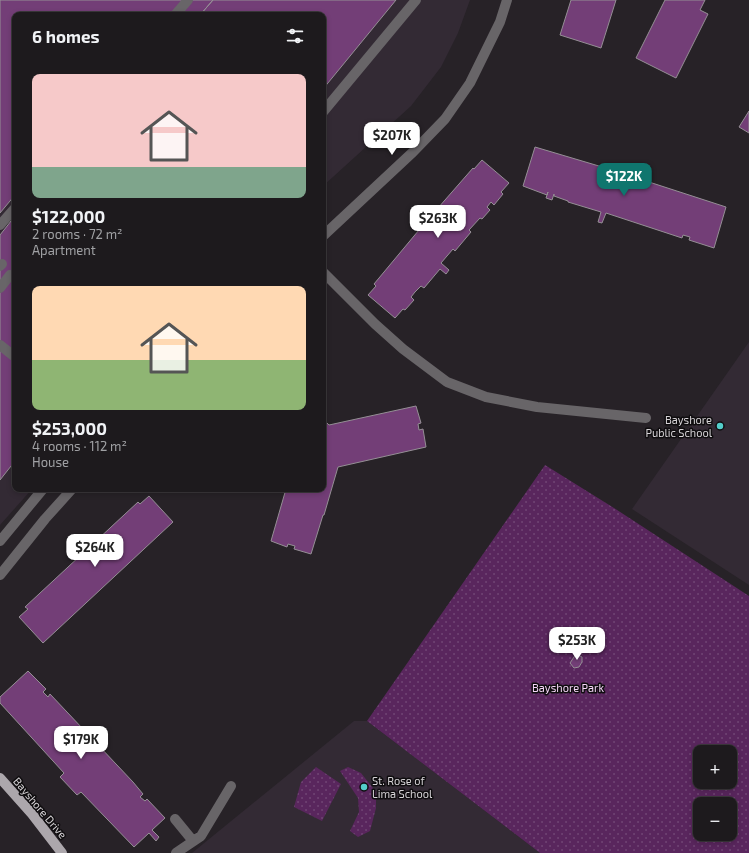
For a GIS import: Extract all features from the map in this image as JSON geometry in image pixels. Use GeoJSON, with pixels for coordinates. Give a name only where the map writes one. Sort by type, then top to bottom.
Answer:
{"type":"FeatureCollection","features":[{"type":"Feature","properties":{"kind":"main road","name":"Bayshore Drive"},"geometry":{"type":"LineString","coordinates":[[0,778],[32,814],[62,853]]}},
{"type":"Feature","properties":{"kind":"street"},"geometry":{"type":"LineString","coordinates":[[178,12],[188,0]]}},
{"type":"Feature","properties":{"kind":"street"},"geometry":{"type":"LineString","coordinates":[[326,108],[416,0]]}},
{"type":"Feature","properties":{"kind":"street"},"geometry":{"type":"LineString","coordinates":[[326,233],[417,148],[445,119],[470,83],[500,22],[507,0]]}},
{"type":"Feature","properties":{"kind":"street"},"geometry":{"type":"LineString","coordinates":[[0,225],[12,211]]}},
{"type":"Feature","properties":{"kind":"street"},"geometry":{"type":"LineString","coordinates":[[0,288],[10,275]]}},
{"type":"Feature","properties":{"kind":"street"},"geometry":{"type":"LineString","coordinates":[[326,275],[386,334],[403,349],[447,382],[486,397],[537,407],[646,418]]}},
{"type":"Feature","properties":{"kind":"street"},"geometry":{"type":"LineString","coordinates":[[0,345],[12,355]]}},
{"type":"Feature","properties":{"kind":"street"},"geometry":{"type":"LineString","coordinates":[[0,541],[41,492]]}},
{"type":"Feature","properties":{"kind":"street"},"geometry":{"type":"LineString","coordinates":[[0,575],[45,519],[69,492]]}},
{"type":"Feature","properties":{"kind":"street"},"geometry":{"type":"LineString","coordinates":[[176,853],[201,836],[231,786]]}},
{"type":"Feature","properties":{"kind":"street"},"geometry":{"type":"LineString","coordinates":[[175,819],[193,841]]}},
{"type":"Feature","properties":{"kind":"shaded area"},"geometry":{"type":"Polygon","coordinates":[[[0,0],[470,0],[458,33],[441,67],[411,106],[326,183],[326,12],[12,12],[12,492],[29,492],[0,525],[0,0]]]}},
{"type":"Feature","properties":{"kind":"shaded area","name":"Bayshore Public School"},"geometry":{"type":"Polygon","coordinates":[[[749,342],[749,585],[632,509],[749,342]]]}},
{"type":"Feature","properties":{"kind":"shaded area","name":"St. Rose of Lima School"},"geometry":{"type":"Polygon","coordinates":[[[354,721],[367,721],[540,853],[192,853],[354,721]]]}},
{"type":"Feature","properties":{"kind":"green space","name":"Bayshore Park"},"geometry":{"type":"Polygon","coordinates":[[[545,465],[749,596],[749,853],[540,853],[367,721],[545,465]]]}},
{"type":"Feature","properties":{"kind":"green space"},"geometry":{"type":"Polygon","coordinates":[[[316,767],[341,784],[322,821],[294,807],[301,782],[316,767]]]}},
{"type":"Feature","properties":{"kind":"green space"},"geometry":{"type":"Polygon","coordinates":[[[348,767],[361,773],[376,792],[376,808],[370,831],[358,837],[350,831],[359,812],[358,798],[340,771],[348,767]]]}},
{"type":"Feature","properties":{"kind":"building"},"geometry":{"type":"Polygon","coordinates":[[[0,0],[213,0],[203,12],[12,12],[12,199],[0,213],[0,0]]]}},
{"type":"Feature","properties":{"kind":"building"},"geometry":{"type":"Polygon","coordinates":[[[213,0],[396,0],[326,85],[326,12],[203,12],[213,0]]]}},
{"type":"Feature","properties":{"kind":"building"},"geometry":{"type":"Polygon","coordinates":[[[571,0],[616,0],[601,48],[560,35],[571,0]]]}},
{"type":"Feature","properties":{"kind":"building"},"geometry":{"type":"Polygon","coordinates":[[[665,0],[705,0],[700,10],[708,14],[676,78],[636,58],[665,0]]]}},
{"type":"Feature","properties":{"kind":"building"},"geometry":{"type":"Polygon","coordinates":[[[749,111],[749,133],[739,127],[749,111]]]}},
{"type":"Feature","properties":{"kind":"building"},"geometry":{"type":"Polygon","coordinates":[[[535,147],[726,207],[714,248],[689,240],[690,237],[683,235],[682,238],[606,213],[602,223],[598,222],[601,212],[568,202],[554,196],[554,194],[552,200],[546,198],[547,195],[523,186],[535,147]]]}},
{"type":"Feature","properties":{"kind":"building"},"geometry":{"type":"Polygon","coordinates":[[[482,160],[509,183],[501,192],[503,194],[494,205],[491,202],[487,207],[490,210],[469,230],[471,232],[455,251],[453,249],[441,263],[449,270],[446,274],[440,269],[424,288],[421,286],[415,292],[411,297],[414,300],[395,318],[368,295],[376,286],[374,284],[419,230],[411,223],[416,217],[424,224],[473,168],[474,169],[482,160]]]}},
{"type":"Feature","properties":{"kind":"building"},"geometry":{"type":"Polygon","coordinates":[[[12,220],[12,465],[0,480],[0,235],[12,220]]]}},
{"type":"Feature","properties":{"kind":"building"},"geometry":{"type":"Polygon","coordinates":[[[416,406],[421,423],[418,424],[419,430],[423,429],[426,447],[338,467],[311,554],[294,549],[295,546],[288,544],[287,547],[271,541],[285,492],[326,492],[326,422],[329,425],[416,406]]]}},
{"type":"Feature","properties":{"kind":"building"},"geometry":{"type":"Polygon","coordinates":[[[149,496],[173,522],[43,643],[19,617],[28,609],[25,607],[138,502],[140,504],[149,496]]]}},
{"type":"Feature","properties":{"kind":"building"},"geometry":{"type":"Polygon","coordinates":[[[576,654],[582,657],[582,662],[579,667],[574,668],[570,663],[576,654]]]}},
{"type":"Feature","properties":{"kind":"building"},"geometry":{"type":"Polygon","coordinates":[[[28,671],[46,689],[43,692],[48,697],[50,694],[133,782],[143,794],[140,797],[145,801],[147,799],[165,818],[152,830],[159,837],[156,841],[149,833],[134,847],[81,792],[77,795],[60,777],[64,773],[0,703],[0,697],[28,671]]]}},
{"type":"Feature","properties":{"kind":"place","name":"Bayshore Public School"},"geometry":{"type":"Point","coordinates":[720,426]}},
{"type":"Feature","properties":{"kind":"place","name":"St. Rose of Lima School"},"geometry":{"type":"Point","coordinates":[364,787]}}]}
